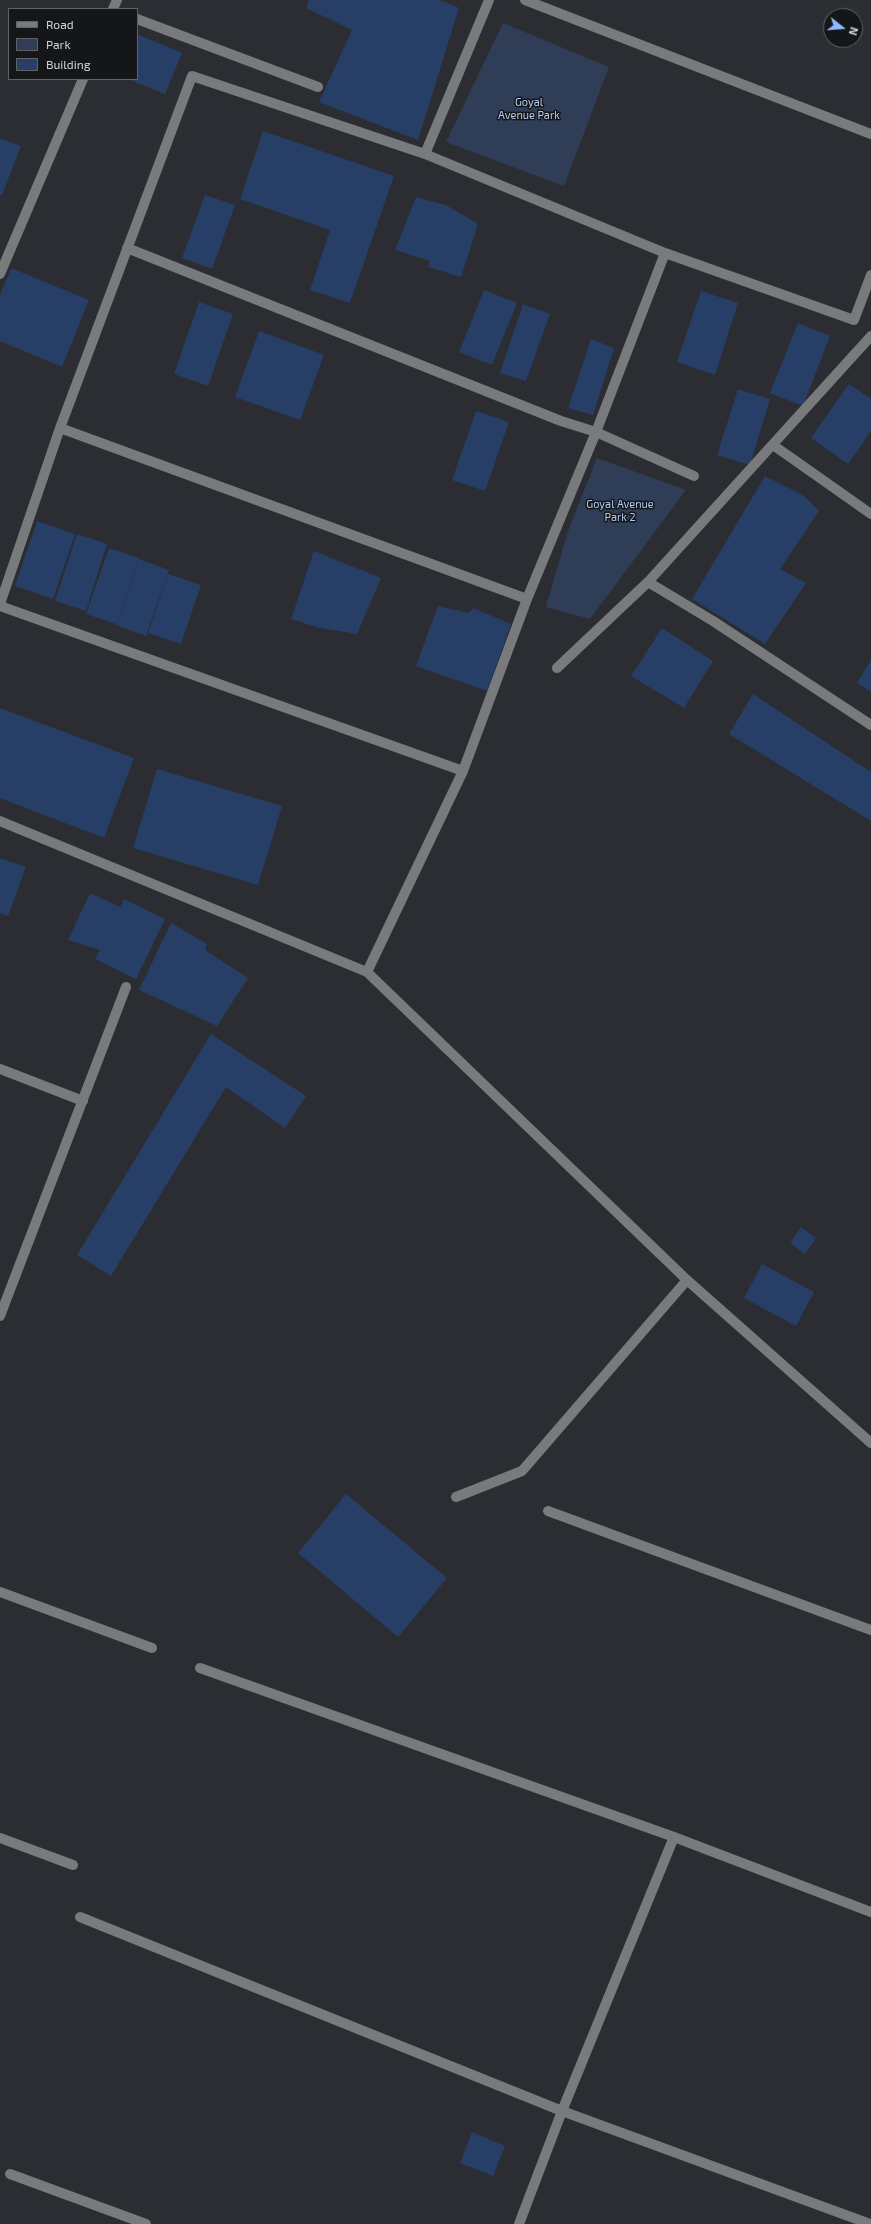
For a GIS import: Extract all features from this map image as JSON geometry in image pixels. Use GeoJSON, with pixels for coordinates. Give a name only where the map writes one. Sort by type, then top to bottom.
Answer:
{"type":"FeatureCollection","features":[{"type":"Feature","properties":{"kind":"street"},"geometry":{"type":"LineString","coordinates":[[425,154],[489,0]]}},
{"type":"Feature","properties":{"kind":"street"},"geometry":{"type":"LineString","coordinates":[[525,0],[871,134]]}},
{"type":"Feature","properties":{"kind":"street"},"geometry":{"type":"LineString","coordinates":[[138,19],[318,87]]}},
{"type":"Feature","properties":{"kind":"street"},"geometry":{"type":"LineString","coordinates":[[463,771],[0,605],[60,428],[192,76],[425,154],[665,254],[854,320],[871,275]]}},
{"type":"Feature","properties":{"kind":"street"},"geometry":{"type":"LineString","coordinates":[[0,274],[83,80]]}},
{"type":"Feature","properties":{"kind":"street"},"geometry":{"type":"LineString","coordinates":[[127,248],[553,418],[596,432],[694,476]]}},
{"type":"Feature","properties":{"kind":"street"},"geometry":{"type":"LineString","coordinates":[[367,972],[463,771],[527,598],[596,432],[665,254]]}},
{"type":"Feature","properties":{"kind":"street"},"geometry":{"type":"LineString","coordinates":[[557,668],[648,582],[871,336]]}},
{"type":"Feature","properties":{"kind":"street"},"geometry":{"type":"LineString","coordinates":[[60,428],[527,598]]}},
{"type":"Feature","properties":{"kind":"street"},"geometry":{"type":"LineString","coordinates":[[773,445],[871,514]]}},
{"type":"Feature","properties":{"kind":"street"},"geometry":{"type":"LineString","coordinates":[[648,582],[713,621],[871,725]]}},
{"type":"Feature","properties":{"kind":"street"},"geometry":{"type":"LineString","coordinates":[[0,821],[367,972],[687,1280],[871,1443]]}},
{"type":"Feature","properties":{"kind":"street"},"geometry":{"type":"LineString","coordinates":[[0,1316],[126,987]]}},
{"type":"Feature","properties":{"kind":"street"},"geometry":{"type":"LineString","coordinates":[[0,1069],[83,1101]]}},
{"type":"Feature","properties":{"kind":"street"},"geometry":{"type":"LineString","coordinates":[[456,1497],[522,1471],[687,1280]]}},
{"type":"Feature","properties":{"kind":"street"},"geometry":{"type":"LineString","coordinates":[[548,1511],[871,1630]]}},
{"type":"Feature","properties":{"kind":"street"},"geometry":{"type":"LineString","coordinates":[[0,1592],[152,1648]]}},
{"type":"Feature","properties":{"kind":"street"},"geometry":{"type":"LineString","coordinates":[[200,1668],[674,1836],[871,1912]]}},
{"type":"Feature","properties":{"kind":"street"},"geometry":{"type":"LineString","coordinates":[[519,2224],[562,2111],[674,1836]]}},
{"type":"Feature","properties":{"kind":"street"},"geometry":{"type":"LineString","coordinates":[[0,1838],[73,1865]]}},
{"type":"Feature","properties":{"kind":"street"},"geometry":{"type":"LineString","coordinates":[[80,1917],[562,2111],[870,2224]]}},
{"type":"Feature","properties":{"kind":"street"},"geometry":{"type":"LineString","coordinates":[[10,2174],[146,2224]]}},
{"type":"Feature","properties":{"kind":"green space","name":"Goyal Avenue Park"},"geometry":{"type":"Polygon","coordinates":[[[503,23],[609,67],[564,186],[446,142],[503,23]]]}},
{"type":"Feature","properties":{"kind":"green space","name":"Goyal Avenue Park 2"},"geometry":{"type":"Polygon","coordinates":[[[597,458],[686,490],[590,619],[546,607],[568,531],[597,458]]]}},
{"type":"Feature","properties":{"kind":"building"},"geometry":{"type":"Polygon","coordinates":[[[309,0],[440,0],[459,8],[418,140],[319,102],[352,30],[306,8],[309,0]]]}},
{"type":"Feature","properties":{"kind":"building"},"geometry":{"type":"Polygon","coordinates":[[[138,34],[182,53],[165,94],[130,80],[138,80],[138,34]]]}},
{"type":"Feature","properties":{"kind":"building"},"geometry":{"type":"Polygon","coordinates":[[[263,131],[394,176],[350,303],[310,290],[330,230],[240,199],[263,131]]]}},
{"type":"Feature","properties":{"kind":"building"},"geometry":{"type":"Polygon","coordinates":[[[0,138],[21,146],[2,195],[0,195],[0,138]]]}},
{"type":"Feature","properties":{"kind":"building"},"geometry":{"type":"Polygon","coordinates":[[[205,195],[235,205],[212,269],[182,258],[205,195]]]}},
{"type":"Feature","properties":{"kind":"building"},"geometry":{"type":"Polygon","coordinates":[[[416,197],[446,205],[478,224],[461,277],[428,267],[430,261],[395,250],[416,197]]]}},
{"type":"Feature","properties":{"kind":"building"},"geometry":{"type":"Polygon","coordinates":[[[11,268],[89,300],[62,367],[0,341],[0,295],[11,268]]]}},
{"type":"Feature","properties":{"kind":"building"},"geometry":{"type":"Polygon","coordinates":[[[484,290],[517,303],[492,365],[459,352],[484,290]]]}},
{"type":"Feature","properties":{"kind":"building"},"geometry":{"type":"Polygon","coordinates":[[[701,291],[738,303],[715,375],[677,362],[701,291]]]}},
{"type":"Feature","properties":{"kind":"building"},"geometry":{"type":"Polygon","coordinates":[[[199,302],[233,314],[208,386],[174,374],[199,302]]]}},
{"type":"Feature","properties":{"kind":"building"},"geometry":{"type":"Polygon","coordinates":[[[523,304],[550,314],[526,381],[500,373],[523,304]]]}},
{"type":"Feature","properties":{"kind":"building"},"geometry":{"type":"Polygon","coordinates":[[[798,323],[830,336],[803,406],[770,393],[798,323]]]}},
{"type":"Feature","properties":{"kind":"building"},"geometry":{"type":"Polygon","coordinates":[[[259,331],[324,355],[300,420],[235,397],[259,331]]]}},
{"type":"Feature","properties":{"kind":"building"},"geometry":{"type":"Polygon","coordinates":[[[591,339],[614,348],[593,415],[568,408],[591,339]]]}},
{"type":"Feature","properties":{"kind":"building"},"geometry":{"type":"Polygon","coordinates":[[[849,384],[871,399],[871,431],[848,464],[811,438],[849,384]]]}},
{"type":"Feature","properties":{"kind":"building"},"geometry":{"type":"Polygon","coordinates":[[[738,389],[770,399],[750,465],[717,455],[738,389]]]}},
{"type":"Feature","properties":{"kind":"building"},"geometry":{"type":"Polygon","coordinates":[[[476,411],[509,422],[485,491],[452,480],[476,411]]]}},
{"type":"Feature","properties":{"kind":"building"},"geometry":{"type":"Polygon","coordinates":[[[765,476],[803,495],[819,511],[780,569],[806,583],[765,644],[692,599],[765,476]]]}},
{"type":"Feature","properties":{"kind":"building"},"geometry":{"type":"Polygon","coordinates":[[[37,521],[75,534],[53,599],[15,586],[37,521]]]}},
{"type":"Feature","properties":{"kind":"building"},"geometry":{"type":"Polygon","coordinates":[[[77,534],[107,544],[86,611],[55,601],[77,534]]]}},
{"type":"Feature","properties":{"kind":"building"},"geometry":{"type":"Polygon","coordinates":[[[109,548],[139,558],[116,624],[86,614],[109,548]]]}},
{"type":"Feature","properties":{"kind":"building"},"geometry":{"type":"Polygon","coordinates":[[[314,551],[381,578],[357,634],[320,628],[291,619],[314,551]]]}},
{"type":"Feature","properties":{"kind":"building"},"geometry":{"type":"Polygon","coordinates":[[[139,559],[169,570],[146,636],[116,625],[139,559]]]}},
{"type":"Feature","properties":{"kind":"building"},"geometry":{"type":"Polygon","coordinates":[[[168,574],[201,585],[181,644],[148,633],[168,574]]]}},
{"type":"Feature","properties":{"kind":"building"},"geometry":{"type":"Polygon","coordinates":[[[438,606],[469,613],[473,608],[511,624],[487,691],[416,666],[438,606]]]}},
{"type":"Feature","properties":{"kind":"building"},"geometry":{"type":"Polygon","coordinates":[[[662,628],[713,661],[684,708],[631,676],[662,628]]]}},
{"type":"Feature","properties":{"kind":"building"},"geometry":{"type":"Polygon","coordinates":[[[871,660],[871,692],[857,683],[871,660]]]}},
{"type":"Feature","properties":{"kind":"building"},"geometry":{"type":"Polygon","coordinates":[[[753,694],[871,772],[871,821],[729,734],[753,694]]]}},
{"type":"Feature","properties":{"kind":"building"},"geometry":{"type":"Polygon","coordinates":[[[0,708],[134,758],[104,838],[0,798],[0,708]]]}},
{"type":"Feature","properties":{"kind":"building"},"geometry":{"type":"Polygon","coordinates":[[[157,769],[282,806],[258,885],[133,848],[157,769]]]}},
{"type":"Feature","properties":{"kind":"building"},"geometry":{"type":"Polygon","coordinates":[[[0,858],[26,867],[8,916],[0,913],[0,858]]]}},
{"type":"Feature","properties":{"kind":"building"},"geometry":{"type":"Polygon","coordinates":[[[90,893],[120,907],[124,899],[165,919],[136,979],[95,959],[100,950],[68,940],[90,893]]]}},
{"type":"Feature","properties":{"kind":"building"},"geometry":{"type":"Polygon","coordinates":[[[171,923],[207,944],[205,950],[248,978],[217,1026],[139,990],[171,923]]]}},
{"type":"Feature","properties":{"kind":"building"},"geometry":{"type":"Polygon","coordinates":[[[211,1034],[306,1096],[285,1128],[226,1087],[111,1276],[77,1255],[211,1034]]]}},
{"type":"Feature","properties":{"kind":"building"},"geometry":{"type":"Polygon","coordinates":[[[801,1227],[816,1238],[805,1254],[790,1243],[801,1227]]]}},
{"type":"Feature","properties":{"kind":"building"},"geometry":{"type":"Polygon","coordinates":[[[762,1264],[814,1292],[796,1326],[744,1298],[762,1264]]]}},
{"type":"Feature","properties":{"kind":"building"},"geometry":{"type":"Polygon","coordinates":[[[346,1494],[447,1578],[398,1637],[298,1553],[346,1494]]]}},
{"type":"Feature","properties":{"kind":"building"},"geometry":{"type":"Polygon","coordinates":[[[472,2132],[505,2146],[493,2176],[460,2163],[472,2132]]]}}]}
